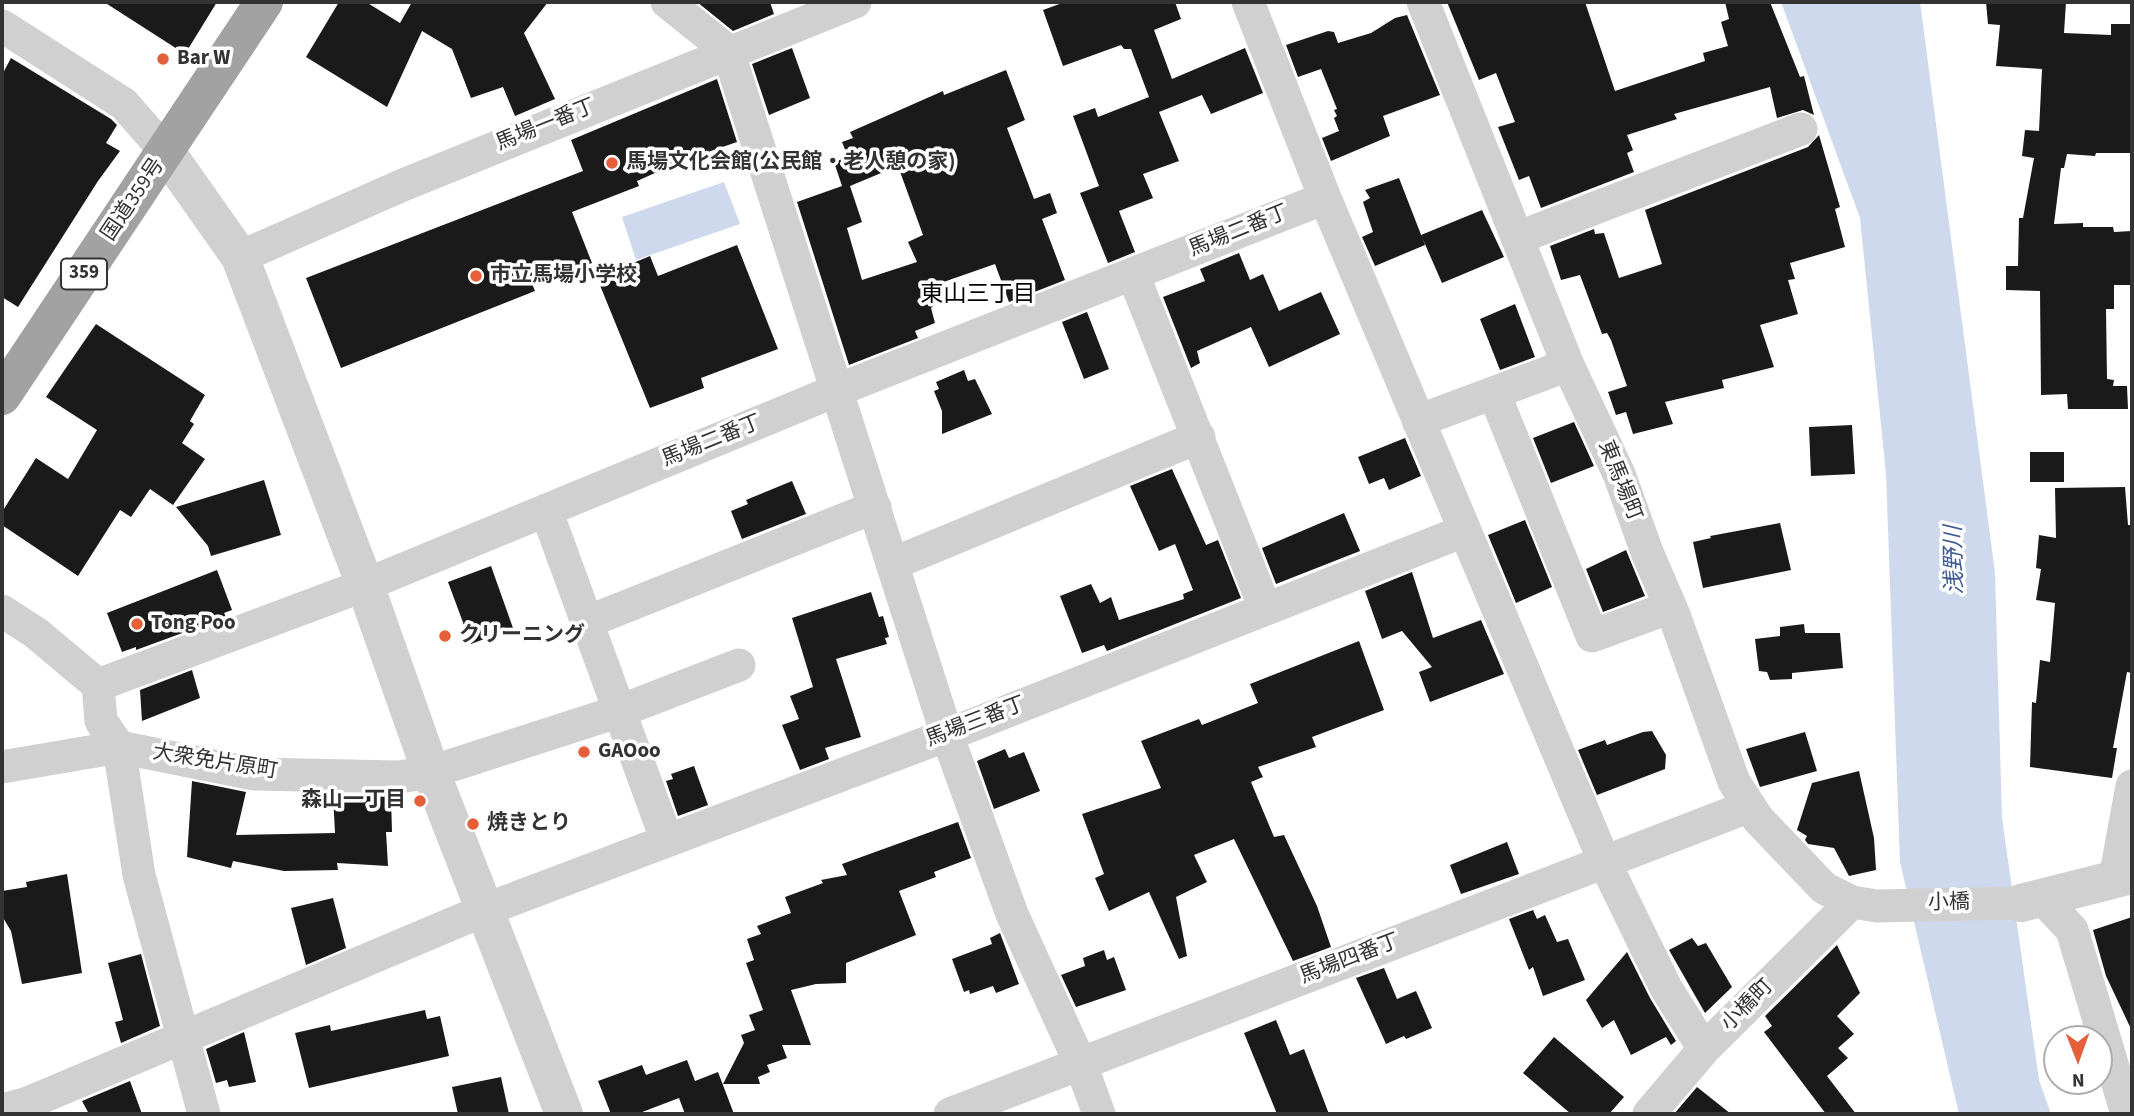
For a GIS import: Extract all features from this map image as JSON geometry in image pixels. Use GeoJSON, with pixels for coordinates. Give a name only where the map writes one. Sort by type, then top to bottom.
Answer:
{"type":"FeatureCollection","features":[{"type":"Feature","properties":{"kind":"highway","name":"国道359号"},"geometry":{"type":"LineString","coordinates":[[2,396],[264,2]]}},
{"type":"Feature","properties":{"kind":"street"},"geometry":{"type":"LineString","coordinates":[[667,2],[729,51],[835,391],[947,735],[1013,914],[1081,1065],[1099,1114]]}},
{"type":"Feature","properties":{"kind":"street","name":"馬場一番丁"},"geometry":{"type":"LineString","coordinates":[[240,257],[403,185],[729,51],[856,2]]}},
{"type":"Feature","properties":{"kind":"street"},"geometry":{"type":"LineString","coordinates":[[1248,2],[1325,198],[1464,531],[1524,665],[1604,861],[1666,988],[1704,1049]]}},
{"type":"Feature","properties":{"kind":"street","name":"東馬場町"},"geometry":{"type":"LineString","coordinates":[[1423,2],[1568,365],[1619,474],[1671,607],[1734,782],[1758,819],[1824,888],[1865,904]]}},
{"type":"Feature","properties":{"kind":"street"},"geometry":{"type":"LineString","coordinates":[[2,26],[124,104],[166,152],[240,257],[365,586],[431,772],[487,909],[565,1114]]}},
{"type":"Feature","properties":{"kind":"street"},"geometry":{"type":"LineString","coordinates":[[1517,238],[1801,129]]}},
{"type":"Feature","properties":{"kind":"street","name":"馬場二番丁"},"geometry":{"type":"LineString","coordinates":[[98,685],[365,586],[835,391],[1325,198]]}},
{"type":"Feature","properties":{"kind":"street"},"geometry":{"type":"LineString","coordinates":[[1133,274],[1265,608]]}},
{"type":"Feature","properties":{"kind":"street"},"geometry":{"type":"LineString","coordinates":[[1418,421],[1568,365]]}},
{"type":"Feature","properties":{"kind":"street"},"geometry":{"type":"LineString","coordinates":[[1494,393],[1592,636],[1671,607]]}},
{"type":"Feature","properties":{"kind":"street"},"geometry":{"type":"LineString","coordinates":[[892,564],[1199,437]]}},
{"type":"Feature","properties":{"kind":"street"},"geometry":{"type":"LineString","coordinates":[[587,622],[875,508]]}},
{"type":"Feature","properties":{"kind":"street"},"geometry":{"type":"LineString","coordinates":[[546,510],[667,841]]}},
{"type":"Feature","properties":{"kind":"street","name":"馬場三番丁"},"geometry":{"type":"LineString","coordinates":[[2,1110],[16,1108],[487,909],[947,735],[1464,531]]}},
{"type":"Feature","properties":{"kind":"street"},"geometry":{"type":"LineString","coordinates":[[2,611],[36,633],[98,685],[101,721],[118,747],[139,875],[204,1114]]}},
{"type":"Feature","properties":{"kind":"street","name":"大衆免片原町"},"geometry":{"type":"LineString","coordinates":[[2,767],[118,747],[254,774],[399,777],[431,772],[620,711],[739,666]]}},
{"type":"Feature","properties":{"kind":"street"},"geometry":{"type":"LineString","coordinates":[[2032,900],[2123,877],[2132,786]]}},
{"type":"Feature","properties":{"kind":"street","name":"馬場四番丁"},"geometry":{"type":"LineString","coordinates":[[950,1114],[1750,806]]}},
{"type":"Feature","properties":{"kind":"street"},"geometry":{"type":"LineString","coordinates":[[2032,900],[2072,930],[2127,1114]]}},
{"type":"Feature","properties":{"kind":"street","name":"小橋"},"geometry":{"type":"LineString","coordinates":[[1865,904],[2032,900]]}},
{"type":"Feature","properties":{"kind":"street","name":"小橋町"},"geometry":{"type":"LineString","coordinates":[[1649,1114],[1704,1049],[1865,904]]}},
{"type":"Feature","properties":{"kind":"water","name":"浅野川"},"geometry":{"type":"Polygon","coordinates":[[[1781,2],[1920,2],[1995,573],[2002,818],[2039,1080],[2051,1114],[1959,1114],[1900,862],[1886,474],[1860,218],[1781,2]]]}},
{"type":"Feature","properties":{"kind":"water"},"geometry":{"type":"Polygon","coordinates":[[[724,182],[740,224],[636,260],[622,217],[724,182]]]}},
{"type":"Feature","properties":{"kind":"building"},"geometry":{"type":"Polygon","coordinates":[[[104,2],[217,2],[185,54],[104,2]]]}},
{"type":"Feature","properties":{"kind":"building"},"geometry":{"type":"Polygon","coordinates":[[[339,2],[366,2],[400,23],[412,2],[548,2],[524,33],[555,99],[515,116],[503,87],[471,98],[452,49],[422,31],[387,107],[306,57],[339,2]]]}},
{"type":"Feature","properties":{"kind":"building"},"geometry":{"type":"Polygon","coordinates":[[[697,2],[770,2],[774,14],[733,31],[697,2]]]}},
{"type":"Feature","properties":{"kind":"building"},"geometry":{"type":"Polygon","coordinates":[[[1065,2],[1175,2],[1181,19],[1154,30],[1172,79],[1245,48],[1263,93],[1211,114],[1202,95],[1159,112],[1179,161],[1143,174],[1153,198],[1119,211],[1135,252],[1108,263],[1080,193],[1099,186],[1073,116],[1095,108],[1098,117],[1149,97],[1131,49],[1124,49],[1121,45],[1063,66],[1043,10],[1065,2]]]}},
{"type":"Feature","properties":{"kind":"building"},"geometry":{"type":"Polygon","coordinates":[[[1447,2],[1585,2],[1615,91],[1705,61],[1703,53],[1728,46],[1721,22],[1729,19],[1725,2],[1770,2],[1800,77],[1804,76],[1814,115],[1803,110],[1777,118],[1770,87],[1674,114],[1677,119],[1627,135],[1633,150],[1627,153],[1634,172],[1541,208],[1529,176],[1519,180],[1498,127],[1515,122],[1496,73],[1479,80],[1447,2]]]}},
{"type":"Feature","properties":{"kind":"building"},"geometry":{"type":"Polygon","coordinates":[[[1986,2],[2066,2],[2064,33],[2111,35],[2111,24],[2132,24],[2132,153],[2096,153],[2095,156],[2067,154],[2064,168],[2061,168],[2054,224],[2083,223],[2083,227],[2113,227],[2114,232],[2132,231],[2132,285],[2114,285],[2114,309],[2106,309],[2107,379],[2114,380],[2113,386],[2127,386],[2128,409],[2068,409],[2067,394],[2041,395],[2040,291],[2006,290],[2006,266],[2018,266],[2019,218],[2023,218],[2034,158],[2022,156],[2025,130],[2039,131],[2042,69],[1996,66],[2000,25],[1988,24],[1986,2]]]}},
{"type":"Feature","properties":{"kind":"building"},"geometry":{"type":"Polygon","coordinates":[[[1407,15],[1440,95],[1383,116],[1390,136],[1331,161],[1322,138],[1339,131],[1334,118],[1337,116],[1334,110],[1337,109],[1321,69],[1298,77],[1286,45],[1328,31],[1334,32],[1338,43],[1371,33],[1395,18],[1407,15]]]}},
{"type":"Feature","properties":{"kind":"building"},"geometry":{"type":"Polygon","coordinates":[[[792,48],[810,98],[769,115],[752,64],[792,48]]]}},
{"type":"Feature","properties":{"kind":"building"},"geometry":{"type":"Polygon","coordinates":[[[11,58],[111,119],[117,125],[106,143],[120,151],[18,307],[2,297],[2,75],[11,58]]]}},
{"type":"Feature","properties":{"kind":"building"},"geometry":{"type":"Polygon","coordinates":[[[1006,70],[1025,120],[1007,128],[1034,199],[1050,193],[1057,213],[1042,219],[1065,280],[1009,302],[995,264],[935,285],[940,301],[931,308],[935,323],[915,331],[918,338],[849,365],[797,202],[842,186],[834,162],[848,157],[842,142],[853,138],[850,132],[943,91],[944,95],[1006,70]],[[898,166],[850,186],[862,222],[847,228],[862,280],[917,262],[908,242],[923,235],[898,166]]]}},
{"type":"Feature","properties":{"kind":"building"},"geometry":{"type":"Polygon","coordinates":[[[717,79],[737,142],[682,161],[637,181],[639,186],[572,212],[592,263],[533,286],[535,291],[341,368],[306,278],[583,171],[571,140],[717,79]]]}},
{"type":"Feature","properties":{"kind":"building"},"geometry":{"type":"Polygon","coordinates":[[[1819,135],[1840,207],[1835,209],[1845,247],[1790,263],[1795,279],[1788,280],[1798,314],[1760,325],[1774,367],[1722,380],[1724,388],[1665,402],[1673,424],[1633,434],[1626,412],[1616,415],[1608,392],[1627,386],[1611,340],[1607,333],[1602,334],[1580,275],[1561,280],[1550,246],[1594,229],[1595,234],[1604,233],[1619,278],[1662,264],[1645,210],[1808,147],[1819,135]]]}},
{"type":"Feature","properties":{"kind":"building"},"geometry":{"type":"Polygon","coordinates":[[[1399,178],[1425,245],[1375,266],[1362,237],[1373,232],[1363,202],[1370,198],[1365,190],[1399,178]]]}},
{"type":"Feature","properties":{"kind":"building"},"geometry":{"type":"Polygon","coordinates":[[[1482,210],[1504,257],[1442,283],[1421,235],[1482,210]]]}},
{"type":"Feature","properties":{"kind":"building"},"geometry":{"type":"Polygon","coordinates":[[[737,245],[778,349],[701,378],[704,388],[650,408],[597,278],[650,256],[658,276],[737,245]]]}},
{"type":"Feature","properties":{"kind":"building"},"geometry":{"type":"Polygon","coordinates":[[[1239,253],[1250,280],[1263,274],[1279,311],[1321,292],[1340,334],[1269,367],[1251,327],[1197,351],[1200,363],[1191,368],[1163,297],[1205,281],[1200,269],[1239,253]]]}},
{"type":"Feature","properties":{"kind":"building"},"geometry":{"type":"Polygon","coordinates":[[[1515,304],[1535,357],[1500,370],[1480,319],[1515,304]]]}},
{"type":"Feature","properties":{"kind":"building"},"geometry":{"type":"Polygon","coordinates":[[[1087,312],[1109,369],[1084,379],[1062,322],[1087,312]]]}},
{"type":"Feature","properties":{"kind":"building"},"geometry":{"type":"Polygon","coordinates":[[[96,324],[205,395],[190,421],[194,424],[182,443],[205,459],[173,505],[150,489],[131,517],[120,510],[78,576],[2,525],[2,512],[36,458],[68,479],[97,430],[46,397],[96,324]]]}},
{"type":"Feature","properties":{"kind":"building"},"geometry":{"type":"Polygon","coordinates":[[[964,370],[968,381],[975,379],[992,414],[942,434],[942,411],[934,391],[939,389],[936,382],[964,370]]]}},
{"type":"Feature","properties":{"kind":"building"},"geometry":{"type":"Polygon","coordinates":[[[1574,422],[1594,466],[1551,483],[1533,438],[1574,422]]]}},
{"type":"Feature","properties":{"kind":"building"},"geometry":{"type":"Polygon","coordinates":[[[1852,425],[1855,474],[1811,476],[1809,427],[1852,425]]]}},
{"type":"Feature","properties":{"kind":"building"},"geometry":{"type":"Polygon","coordinates":[[[1405,438],[1421,476],[1389,490],[1384,478],[1369,484],[1358,457],[1405,438]]]}},
{"type":"Feature","properties":{"kind":"building"},"geometry":{"type":"Polygon","coordinates":[[[2030,452],[2064,452],[2064,482],[2030,482],[2030,452]]]}},
{"type":"Feature","properties":{"kind":"building"},"geometry":{"type":"Polygon","coordinates":[[[1172,469],[1206,545],[1218,540],[1241,598],[1107,651],[1104,645],[1082,653],[1060,596],[1091,584],[1100,603],[1111,597],[1119,620],[1184,599],[1183,594],[1193,590],[1175,544],[1159,551],[1130,486],[1172,469]]]}},
{"type":"Feature","properties":{"kind":"building"},"geometry":{"type":"Polygon","coordinates":[[[264,480],[281,535],[211,556],[208,546],[176,507],[264,480]]]}},
{"type":"Feature","properties":{"kind":"building"},"geometry":{"type":"Polygon","coordinates":[[[792,481],[806,514],[742,539],[731,511],[748,504],[746,500],[792,481]]]}},
{"type":"Feature","properties":{"kind":"building"},"geometry":{"type":"Polygon","coordinates":[[[2125,487],[2128,525],[2132,525],[2132,673],[2127,672],[2113,748],[2117,748],[2112,778],[2030,767],[2032,702],[2036,703],[2040,660],[2050,662],[2055,603],[2036,600],[2041,569],[2036,568],[2039,535],[2056,538],[2055,488],[2125,487]]]}},
{"type":"Feature","properties":{"kind":"building"},"geometry":{"type":"Polygon","coordinates":[[[1344,513],[1360,551],[1276,584],[1262,548],[1344,513]]]}},
{"type":"Feature","properties":{"kind":"building"},"geometry":{"type":"Polygon","coordinates":[[[1525,520],[1552,587],[1516,603],[1488,535],[1525,520]]]}},
{"type":"Feature","properties":{"kind":"building"},"geometry":{"type":"Polygon","coordinates":[[[1780,523],[1791,570],[1703,588],[1693,542],[1711,538],[1710,536],[1780,523]]]}},
{"type":"Feature","properties":{"kind":"building"},"geometry":{"type":"Polygon","coordinates":[[[1626,550],[1645,596],[1603,612],[1586,569],[1626,550]]]}},
{"type":"Feature","properties":{"kind":"building"},"geometry":{"type":"Polygon","coordinates":[[[491,566],[513,628],[471,644],[448,582],[491,566]]]}},
{"type":"Feature","properties":{"kind":"building"},"geometry":{"type":"Polygon","coordinates":[[[217,570],[232,610],[224,613],[226,617],[136,650],[136,647],[122,652],[107,613],[217,570]]]}},
{"type":"Feature","properties":{"kind":"building"},"geometry":{"type":"Polygon","coordinates":[[[1412,572],[1433,638],[1481,620],[1504,674],[1430,702],[1419,672],[1432,667],[1402,631],[1382,639],[1365,591],[1412,572]]]}},
{"type":"Feature","properties":{"kind":"building"},"geometry":{"type":"Polygon","coordinates":[[[871,592],[879,617],[883,616],[889,637],[885,638],[887,644],[836,659],[861,737],[825,748],[829,759],[800,770],[782,725],[799,719],[790,696],[813,687],[792,618],[871,592]]]}},
{"type":"Feature","properties":{"kind":"building"},"geometry":{"type":"Polygon","coordinates":[[[1804,624],[1805,633],[1840,633],[1843,668],[1792,673],[1792,679],[1770,680],[1767,672],[1759,671],[1755,639],[1780,636],[1780,627],[1804,624]]]}},
{"type":"Feature","properties":{"kind":"building"},"geometry":{"type":"Polygon","coordinates":[[[1359,641],[1384,710],[1312,737],[1316,747],[1258,767],[1263,777],[1251,782],[1274,837],[1284,835],[1317,906],[1331,947],[1293,961],[1234,839],[1194,855],[1207,882],[1176,897],[1187,956],[1179,959],[1149,892],[1109,911],[1095,878],[1104,874],[1082,814],[1161,788],[1141,741],[1199,719],[1202,725],[1258,703],[1250,684],[1359,641]]]}},
{"type":"Feature","properties":{"kind":"building"},"geometry":{"type":"Polygon","coordinates":[[[192,670],[200,698],[142,721],[140,690],[192,670]]]}},
{"type":"Feature","properties":{"kind":"building"},"geometry":{"type":"Polygon","coordinates":[[[1652,731],[1666,755],[1665,769],[1597,795],[1578,750],[1605,740],[1607,745],[1652,731]]]}},
{"type":"Feature","properties":{"kind":"building"},"geometry":{"type":"Polygon","coordinates":[[[1805,732],[1817,771],[1760,787],[1746,749],[1805,732]]]}},
{"type":"Feature","properties":{"kind":"building"},"geometry":{"type":"Polygon","coordinates":[[[1005,749],[1009,758],[1024,752],[1040,791],[994,809],[977,761],[1005,749]]]}},
{"type":"Feature","properties":{"kind":"building"},"geometry":{"type":"Polygon","coordinates":[[[694,766],[708,805],[678,816],[666,781],[673,779],[671,774],[694,766]]]}},
{"type":"Feature","properties":{"kind":"building"},"geometry":{"type":"Polygon","coordinates":[[[1859,771],[1874,838],[1876,870],[1849,876],[1834,848],[1808,844],[1805,840],[1807,836],[1797,830],[1812,783],[1859,771]]]}},
{"type":"Feature","properties":{"kind":"building"},"geometry":{"type":"Polygon","coordinates":[[[192,781],[246,792],[236,835],[335,833],[333,795],[391,797],[392,832],[386,832],[388,866],[337,863],[338,870],[284,871],[233,861],[231,868],[187,857],[192,781]]]}},
{"type":"Feature","properties":{"kind":"building"},"geometry":{"type":"Polygon","coordinates":[[[958,822],[971,858],[934,872],[936,877],[899,891],[916,935],[846,963],[846,983],[816,984],[791,990],[811,1045],[782,1045],[787,1058],[767,1065],[770,1072],[758,1077],[760,1084],[723,1084],[744,1043],[741,1035],[755,1030],[749,1015],[763,1010],[746,963],[754,960],[747,939],[761,934],[757,926],[791,913],[785,897],[823,883],[821,880],[847,875],[842,864],[958,822]]]}},
{"type":"Feature","properties":{"kind":"building"},"geometry":{"type":"Polygon","coordinates":[[[1507,842],[1519,874],[1461,894],[1450,865],[1507,842]]]}},
{"type":"Feature","properties":{"kind":"building"},"geometry":{"type":"Polygon","coordinates":[[[67,874],[82,973],[22,984],[11,931],[2,916],[2,891],[27,887],[26,882],[67,874]]]}},
{"type":"Feature","properties":{"kind":"building"},"geometry":{"type":"Polygon","coordinates":[[[333,898],[346,948],[306,965],[291,908],[333,898]]]}},
{"type":"Feature","properties":{"kind":"building"},"geometry":{"type":"Polygon","coordinates":[[[1533,910],[1537,919],[1545,915],[1557,942],[1568,939],[1585,980],[1543,996],[1533,967],[1529,970],[1509,919],[1533,910]]]}},
{"type":"Feature","properties":{"kind":"building"},"geometry":{"type":"Polygon","coordinates":[[[2132,917],[2132,1031],[2106,976],[2093,930],[2132,917]]]}},
{"type":"Feature","properties":{"kind":"building"},"geometry":{"type":"Polygon","coordinates":[[[1000,933],[1019,984],[996,993],[993,986],[970,994],[969,990],[964,992],[952,959],[992,944],[990,938],[1000,933]]]}},
{"type":"Feature","properties":{"kind":"building"},"geometry":{"type":"Polygon","coordinates":[[[1692,938],[1698,946],[1706,943],[1732,987],[1705,1013],[1669,950],[1692,938]]]}},
{"type":"Feature","properties":{"kind":"building"},"geometry":{"type":"Polygon","coordinates":[[[1837,945],[1860,993],[1837,1016],[1854,1034],[1838,1048],[1848,1058],[1827,1076],[1856,1114],[1826,1114],[1764,1032],[1772,1026],[1765,1016],[1837,945]]]}},
{"type":"Feature","properties":{"kind":"building"},"geometry":{"type":"Polygon","coordinates":[[[1104,950],[1107,960],[1114,957],[1126,990],[1076,1007],[1061,975],[1085,966],[1083,958],[1104,950]]]}},
{"type":"Feature","properties":{"kind":"building"},"geometry":{"type":"Polygon","coordinates":[[[1627,952],[1676,1041],[1671,1045],[1666,1037],[1631,1055],[1614,1020],[1602,1028],[1586,1000],[1627,952]]]}},
{"type":"Feature","properties":{"kind":"building"},"geometry":{"type":"Polygon","coordinates":[[[141,954],[160,1026],[121,1043],[115,1022],[123,1020],[108,963],[141,954]]]}},
{"type":"Feature","properties":{"kind":"building"},"geometry":{"type":"Polygon","coordinates":[[[1384,968],[1397,999],[1416,991],[1432,1028],[1386,1044],[1356,978],[1384,968]]]}},
{"type":"Feature","properties":{"kind":"building"},"geometry":{"type":"Polygon","coordinates":[[[425,1010],[427,1019],[440,1016],[449,1056],[309,1088],[295,1033],[330,1025],[331,1031],[425,1010]]]}},
{"type":"Feature","properties":{"kind":"building"},"geometry":{"type":"Polygon","coordinates":[[[1276,1020],[1290,1055],[1304,1049],[1329,1114],[1277,1114],[1244,1033],[1276,1020]]]}},
{"type":"Feature","properties":{"kind":"building"},"geometry":{"type":"Polygon","coordinates":[[[244,1032],[256,1082],[229,1087],[227,1080],[216,1083],[206,1049],[244,1032]]]}},
{"type":"Feature","properties":{"kind":"building"},"geometry":{"type":"Polygon","coordinates":[[[1554,1037],[1624,1097],[1609,1114],[1571,1114],[1523,1073],[1554,1037]]]}},
{"type":"Feature","properties":{"kind":"building"},"geometry":{"type":"Polygon","coordinates":[[[687,1060],[695,1081],[718,1072],[734,1114],[685,1114],[679,1098],[637,1114],[611,1114],[598,1081],[642,1065],[646,1075],[687,1060]]]}},
{"type":"Feature","properties":{"kind":"building"},"geometry":{"type":"Polygon","coordinates":[[[501,1077],[509,1114],[458,1114],[452,1087],[501,1077]]]}},
{"type":"Feature","properties":{"kind":"building"},"geometry":{"type":"Polygon","coordinates":[[[130,1081],[142,1114],[89,1114],[82,1101],[130,1081]]]}},
{"type":"Feature","properties":{"kind":"building"},"geometry":{"type":"Polygon","coordinates":[[[1697,1087],[1731,1114],[1674,1114],[1697,1087]]]}},
{"type":"Feature","properties":{"kind":"place","name":"Bar W"},"geometry":{"type":"Point","coordinates":[163,59]}},
{"type":"Feature","properties":{"kind":"place","name":"馬場文化会館(公民館・老人憩の家)"},"geometry":{"type":"Point","coordinates":[612,163]}},
{"type":"Feature","properties":{"kind":"place","name":"市立馬場小学校"},"geometry":{"type":"Point","coordinates":[476,276]}},
{"type":"Feature","properties":{"kind":"place","name":"Tong Poo"},"geometry":{"type":"Point","coordinates":[137,624]}},
{"type":"Feature","properties":{"kind":"place","name":"クリーニング"},"geometry":{"type":"Point","coordinates":[445,636]}},
{"type":"Feature","properties":{"kind":"place","name":"GAOoo"},"geometry":{"type":"Point","coordinates":[584,752]}},
{"type":"Feature","properties":{"kind":"place","name":"森山一丁目"},"geometry":{"type":"Point","coordinates":[420,801]}},
{"type":"Feature","properties":{"kind":"place","name":"焼きとり"},"geometry":{"type":"Point","coordinates":[473,824]}},
{"type":"Feature","properties":{"kind":"district","name":"東山三丁目"},"geometry":{"type":"Point","coordinates":[978,296]}}]}
